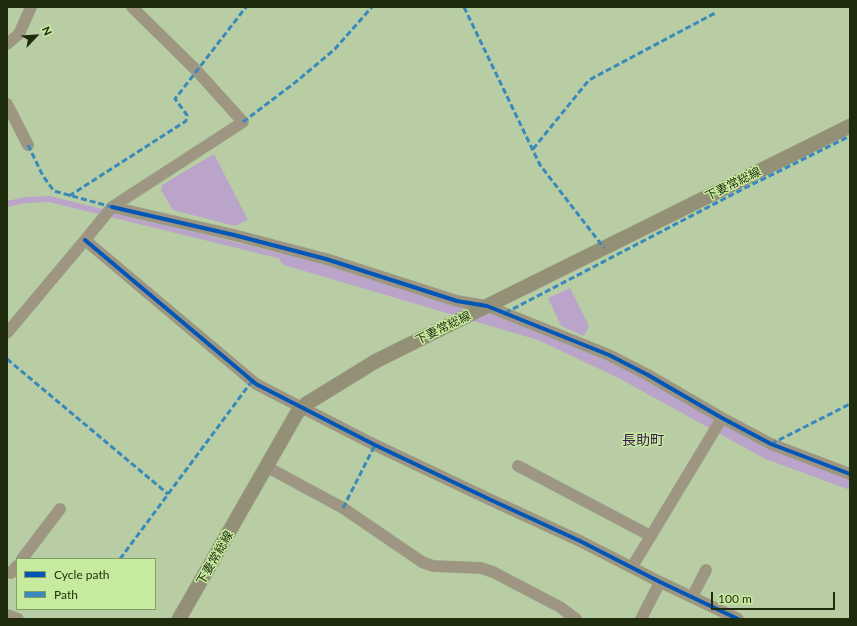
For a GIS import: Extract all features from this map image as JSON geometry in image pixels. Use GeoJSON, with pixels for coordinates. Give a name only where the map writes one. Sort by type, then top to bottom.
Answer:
{"type":"FeatureCollection","features":[{"type":"Feature","properties":{"kind":"main road","name":"下妻常総線"},"geometry":{"type":"LineString","coordinates":[[179,619],[302,408],[342,381],[376,361],[850,126]]}},
{"type":"Feature","properties":{"kind":"street"},"geometry":{"type":"LineString","coordinates":[[7,44],[19,34],[31,7]]}},
{"type":"Feature","properties":{"kind":"street"},"geometry":{"type":"LineString","coordinates":[[7,333],[111,208],[243,122],[196,70],[132,7]]}},
{"type":"Feature","properties":{"kind":"street"},"geometry":{"type":"LineString","coordinates":[[7,104],[28,146]]}},
{"type":"Feature","properties":{"kind":"street"},"geometry":{"type":"LineString","coordinates":[[111,208],[234,234],[326,259],[457,302],[483,308],[609,356],[648,375],[722,418],[783,449],[850,474]]}},
{"type":"Feature","properties":{"kind":"street"},"geometry":{"type":"LineString","coordinates":[[85,240],[256,384],[490,500],[738,619]]}},
{"type":"Feature","properties":{"kind":"street"},"geometry":{"type":"LineString","coordinates":[[632,567],[722,418]]}},
{"type":"Feature","properties":{"kind":"street"},"geometry":{"type":"LineString","coordinates":[[518,466],[651,536]]}},
{"type":"Feature","properties":{"kind":"street"},"geometry":{"type":"LineString","coordinates":[[267,467],[343,508],[422,562],[433,566],[481,568],[493,572],[560,606],[576,619]]}},
{"type":"Feature","properties":{"kind":"street"},"geometry":{"type":"LineString","coordinates":[[23,558],[60,510]]}},
{"type":"Feature","properties":{"kind":"street"},"geometry":{"type":"LineString","coordinates":[[7,572],[11,573],[16,567]]}},
{"type":"Feature","properties":{"kind":"street"},"geometry":{"type":"LineString","coordinates":[[692,597],[706,570]]}},
{"type":"Feature","properties":{"kind":"street"},"geometry":{"type":"LineString","coordinates":[[645,618],[660,582]]}},
{"type":"Feature","properties":{"kind":"street"},"geometry":{"type":"LineString","coordinates":[[7,615],[18,619]]}},
{"type":"Feature","properties":{"kind":"shaded area"},"geometry":{"type":"Polygon","coordinates":[[[214,154],[248,220],[235,226],[173,210],[161,190],[162,185],[214,154]]]}},
{"type":"Feature","properties":{"kind":"shaded area"},"geometry":{"type":"Polygon","coordinates":[[[50,196],[307,260],[306,265],[49,202],[26,203],[7,207],[7,201],[25,197],[50,196]]]}},
{"type":"Feature","properties":{"kind":"shaded area"},"geometry":{"type":"Polygon","coordinates":[[[570,288],[589,326],[584,336],[561,326],[548,298],[570,288]]]}},
{"type":"Feature","properties":{"kind":"waterway"},"geometry":{"type":"LineString","coordinates":[[287,258],[541,333],[623,372],[768,452],[850,482]]}},
{"type":"Feature","properties":{"kind":"marked path"},"geometry":{"type":"LineString","coordinates":[[69,196],[186,121],[187,115],[175,99],[246,7]]}},
{"type":"Feature","properties":{"kind":"marked path"},"geometry":{"type":"LineString","coordinates":[[243,122],[297,81],[335,49],[372,7]]}},
{"type":"Feature","properties":{"kind":"marked path"},"geometry":{"type":"LineString","coordinates":[[464,7],[540,165],[604,248]]}},
{"type":"Feature","properties":{"kind":"marked path"},"geometry":{"type":"LineString","coordinates":[[533,149],[589,80],[717,12]]}},
{"type":"Feature","properties":{"kind":"marked path"},"geometry":{"type":"LineString","coordinates":[[505,313],[743,189],[850,136]]}},
{"type":"Feature","properties":{"kind":"marked path"},"geometry":{"type":"LineString","coordinates":[[28,145],[43,176],[54,191],[112,207]]}},
{"type":"Feature","properties":{"kind":"marked path"},"geometry":{"type":"LineString","coordinates":[[7,359],[168,494]]}},
{"type":"Feature","properties":{"kind":"marked path"},"geometry":{"type":"LineString","coordinates":[[121,558],[252,381]]}},
{"type":"Feature","properties":{"kind":"marked path"},"geometry":{"type":"LineString","coordinates":[[771,444],[850,404]]}},
{"type":"Feature","properties":{"kind":"marked path"},"geometry":{"type":"LineString","coordinates":[[343,508],[375,445]]}},
{"type":"Feature","properties":{"kind":"cycle path"},"geometry":{"type":"LineString","coordinates":[[112,207],[234,235],[326,259],[457,301],[487,306],[609,355],[648,375],[722,418],[771,444],[850,474]]}},
{"type":"Feature","properties":{"kind":"cycle path"},"geometry":{"type":"LineString","coordinates":[[85,240],[256,384],[375,445],[580,541],[660,582],[738,619]]}},
{"type":"Feature","properties":{"kind":"district","name":"長助町"},"geometry":{"type":"Point","coordinates":[643,440]}}]}
